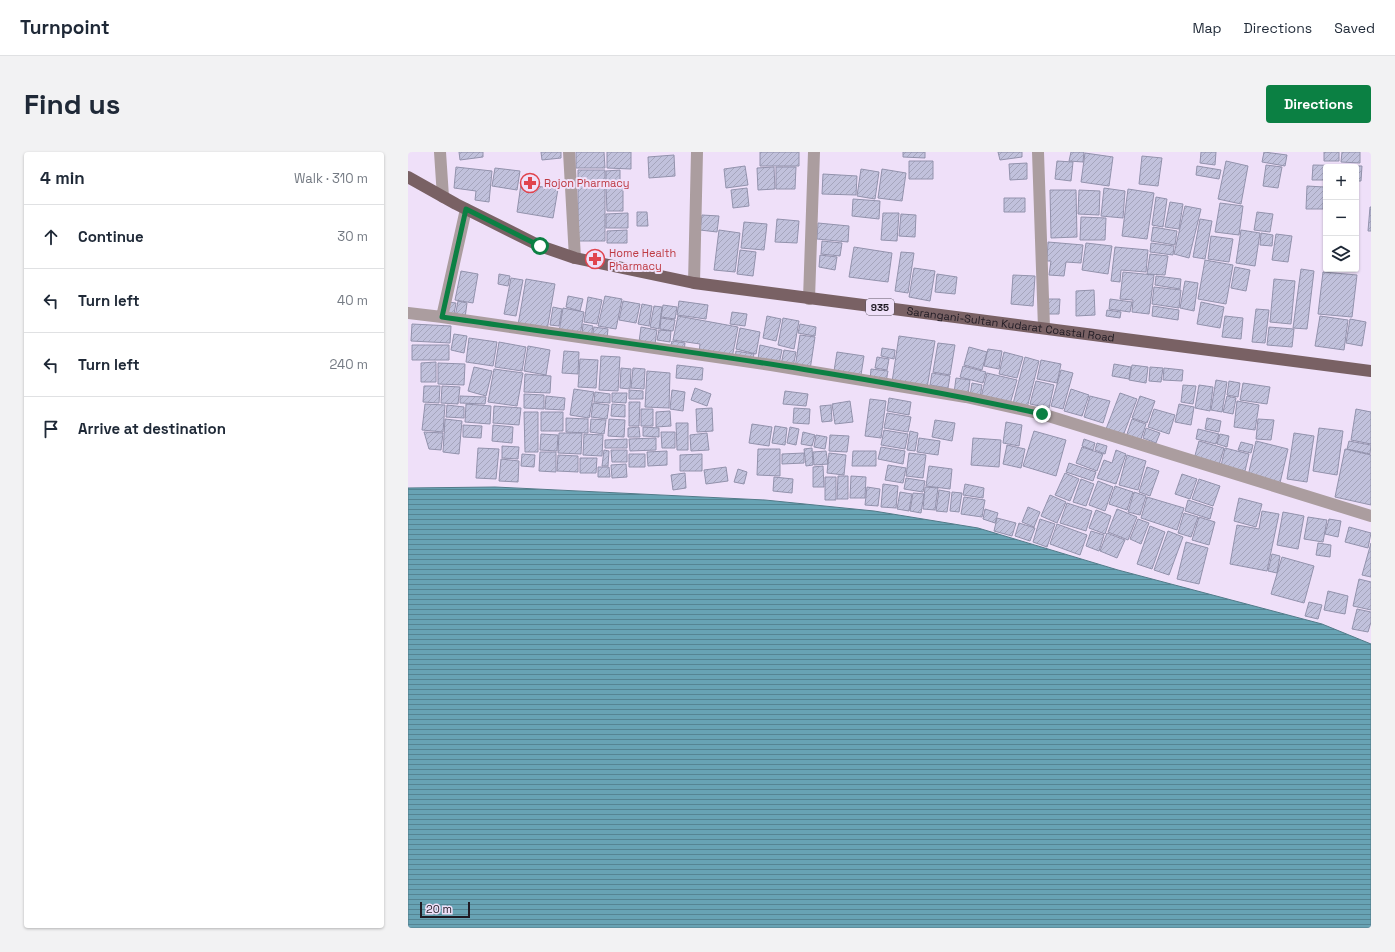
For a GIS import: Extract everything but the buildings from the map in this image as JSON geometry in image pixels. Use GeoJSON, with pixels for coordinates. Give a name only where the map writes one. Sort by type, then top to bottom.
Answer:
{"type":"FeatureCollection","features":[{"type":"Feature","properties":{"kind":"main road","name":"Sarangani-Sultan Kudarat Coastal Road"},"geometry":{"type":"LineString","coordinates":[[408,177],[443,197],[540,246],[575,258],[694,283],[1371,371]]}},
{"type":"Feature","properties":{"kind":"street"},"geometry":{"type":"LineString","coordinates":[[440,152],[443,197]]}},
{"type":"Feature","properties":{"kind":"street"},"geometry":{"type":"LineString","coordinates":[[569,152],[575,258]]}},
{"type":"Feature","properties":{"kind":"street"},"geometry":{"type":"LineString","coordinates":[[694,283],[697,152]]}},
{"type":"Feature","properties":{"kind":"street"},"geometry":{"type":"LineString","coordinates":[[809,298],[814,152]]}},
{"type":"Feature","properties":{"kind":"street"},"geometry":{"type":"LineString","coordinates":[[1038,152],[1044,328]]}},
{"type":"Feature","properties":{"kind":"street"},"geometry":{"type":"LineString","coordinates":[[442,317],[466,209]]}},
{"type":"Feature","properties":{"kind":"street"},"geometry":{"type":"LineString","coordinates":[[408,313],[771,365],[966,397],[1042,414],[1371,516]]}},
{"type":"Feature","properties":{"kind":"water"},"geometry":{"type":"Polygon","coordinates":[[[495,487],[765,500],[874,511],[978,528],[1118,570],[1322,624],[1371,644],[1371,928],[408,928],[408,488],[495,487]]]}},
{"type":"Feature","properties":{"kind":"place","name":"Rojon Pharmacy"},"geometry":{"type":"Point","coordinates":[530,183]}},
{"type":"Feature","properties":{"kind":"place","name":"Home Health Pharmacy"},"geometry":{"type":"Point","coordinates":[595,259]}},
{"type":"Feature","properties":{"kind":"route"},"geometry":{"type":"LineString","coordinates":[[540,246],[466,209],[442,317],[771,365],[966,397],[1042,414]]}}]}
